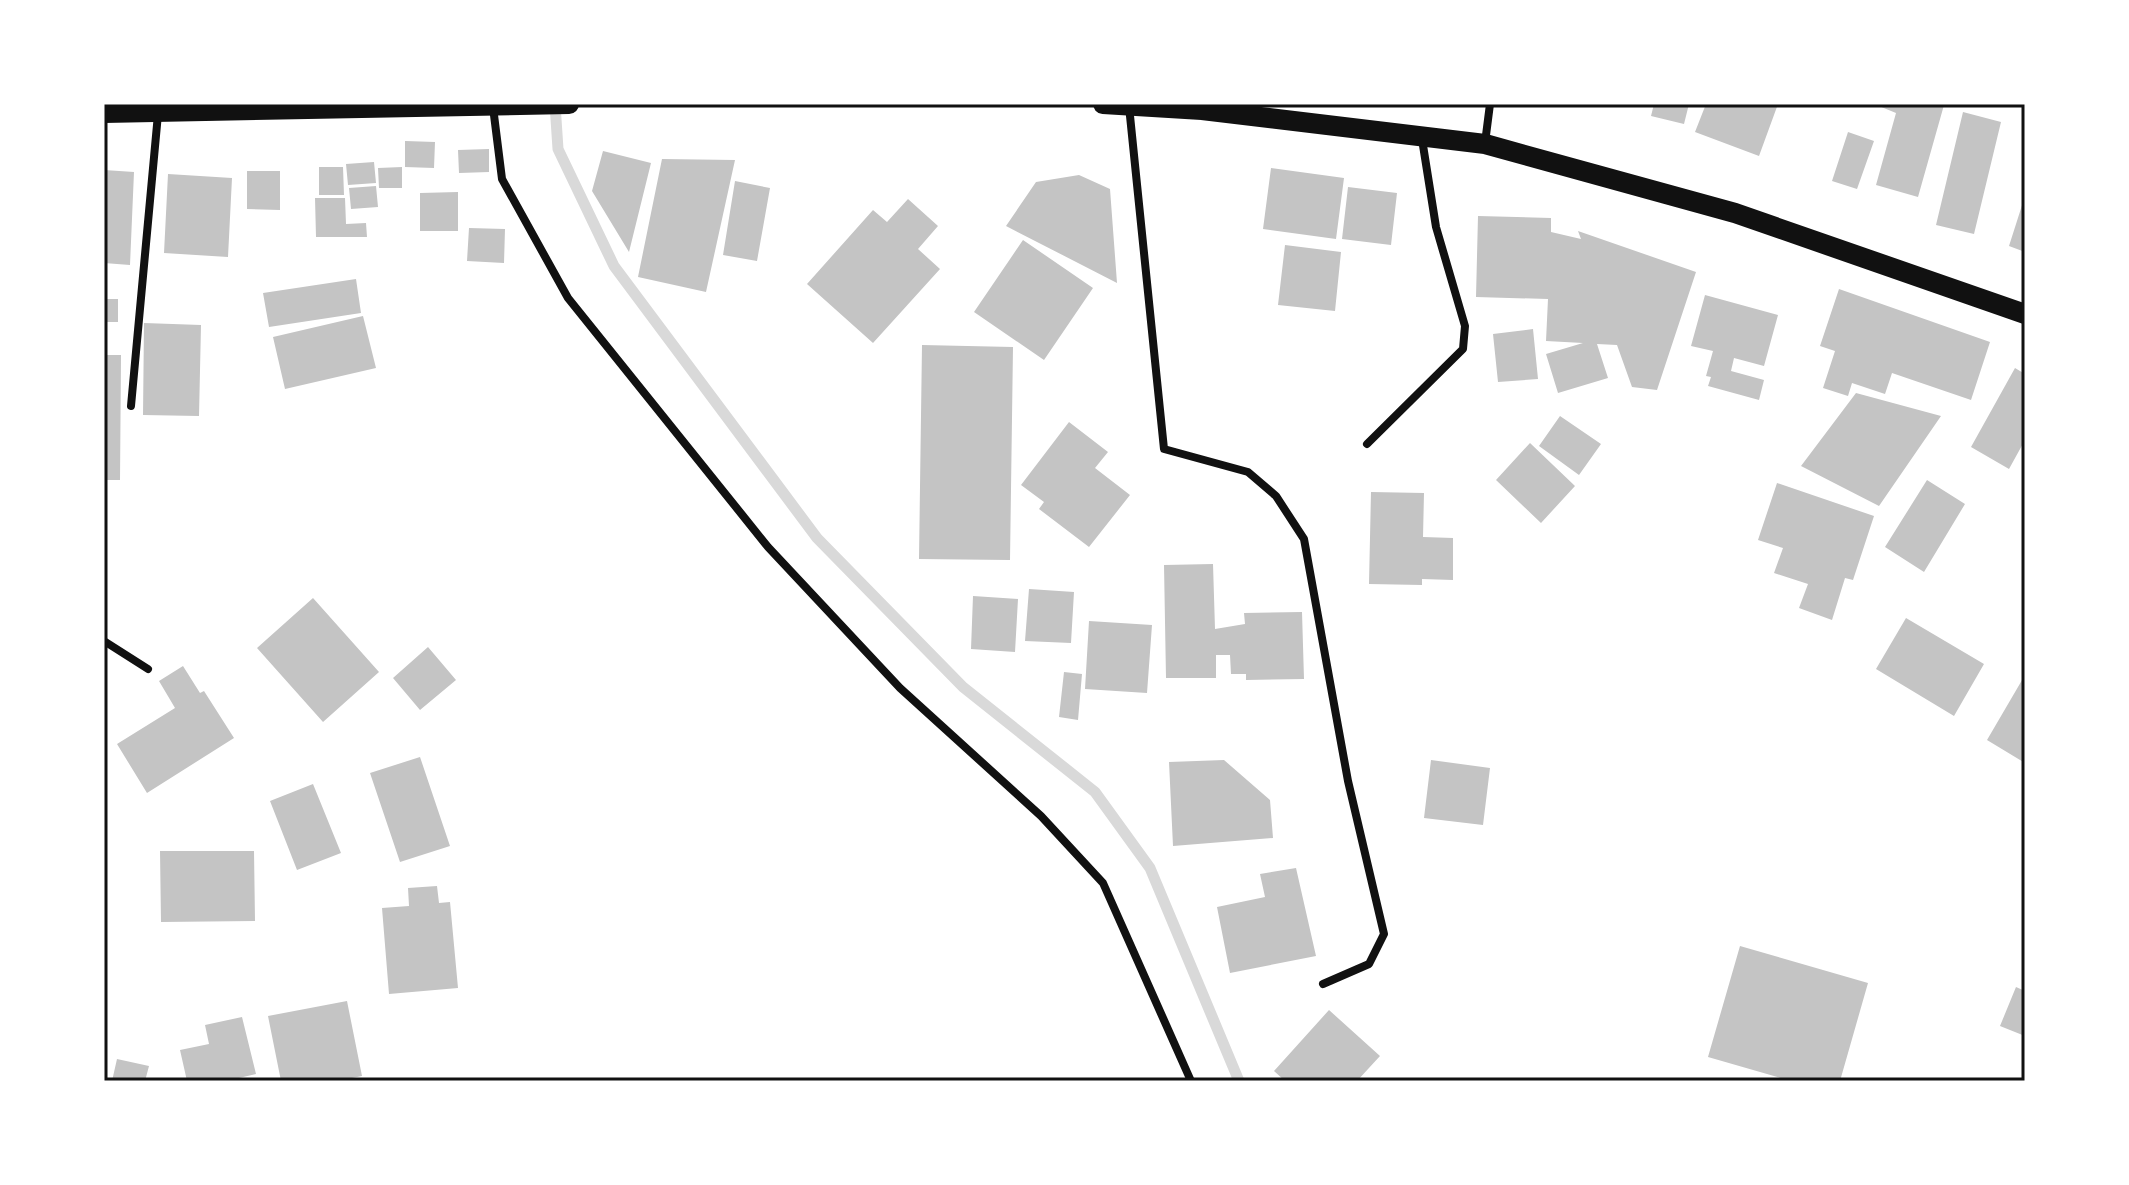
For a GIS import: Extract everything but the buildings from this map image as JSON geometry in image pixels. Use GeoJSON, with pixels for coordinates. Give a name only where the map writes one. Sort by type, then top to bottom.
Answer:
{"type":"FeatureCollection","features":[{"type":"Feature","properties":{"kind":"main road"},"geometry":{"type":"LineString","coordinates":[[104,113],[569,104]]}},
{"type":"Feature","properties":{"kind":"main road"},"geometry":{"type":"LineString","coordinates":[[1103,104],[1421,134],[1485,144],[1735,213],[2025,314]]}},
{"type":"Feature","properties":{"kind":"street"},"geometry":{"type":"LineString","coordinates":[[1485,144],[1490,104]]}},
{"type":"Feature","properties":{"kind":"street"},"geometry":{"type":"LineString","coordinates":[[493,105],[502,179],[568,298],[768,547],[900,688],[1041,816],[1103,883],[1191,1081]]}},
{"type":"Feature","properties":{"kind":"street"},"geometry":{"type":"LineString","coordinates":[[1129,105],[1164,449],[1207,458],[1248,472],[1276,496],[1304,539],[1348,781],[1384,934],[1369,964],[1323,984]]}},
{"type":"Feature","properties":{"kind":"street"},"geometry":{"type":"LineString","coordinates":[[131,406],[158,113]]}},
{"type":"Feature","properties":{"kind":"street"},"geometry":{"type":"LineString","coordinates":[[1367,444],[1463,349],[1465,326],[1436,227],[1421,134]]}},
{"type":"Feature","properties":{"kind":"street"},"geometry":{"type":"LineString","coordinates":[[104,641],[148,669]]}},
{"type":"Feature","properties":{"kind":"waterway"},"geometry":{"type":"LineString","coordinates":[[555,104],[558,149],[614,266],[817,538],[963,687],[1095,792],[1150,868],[1239,1081]]}}]}
